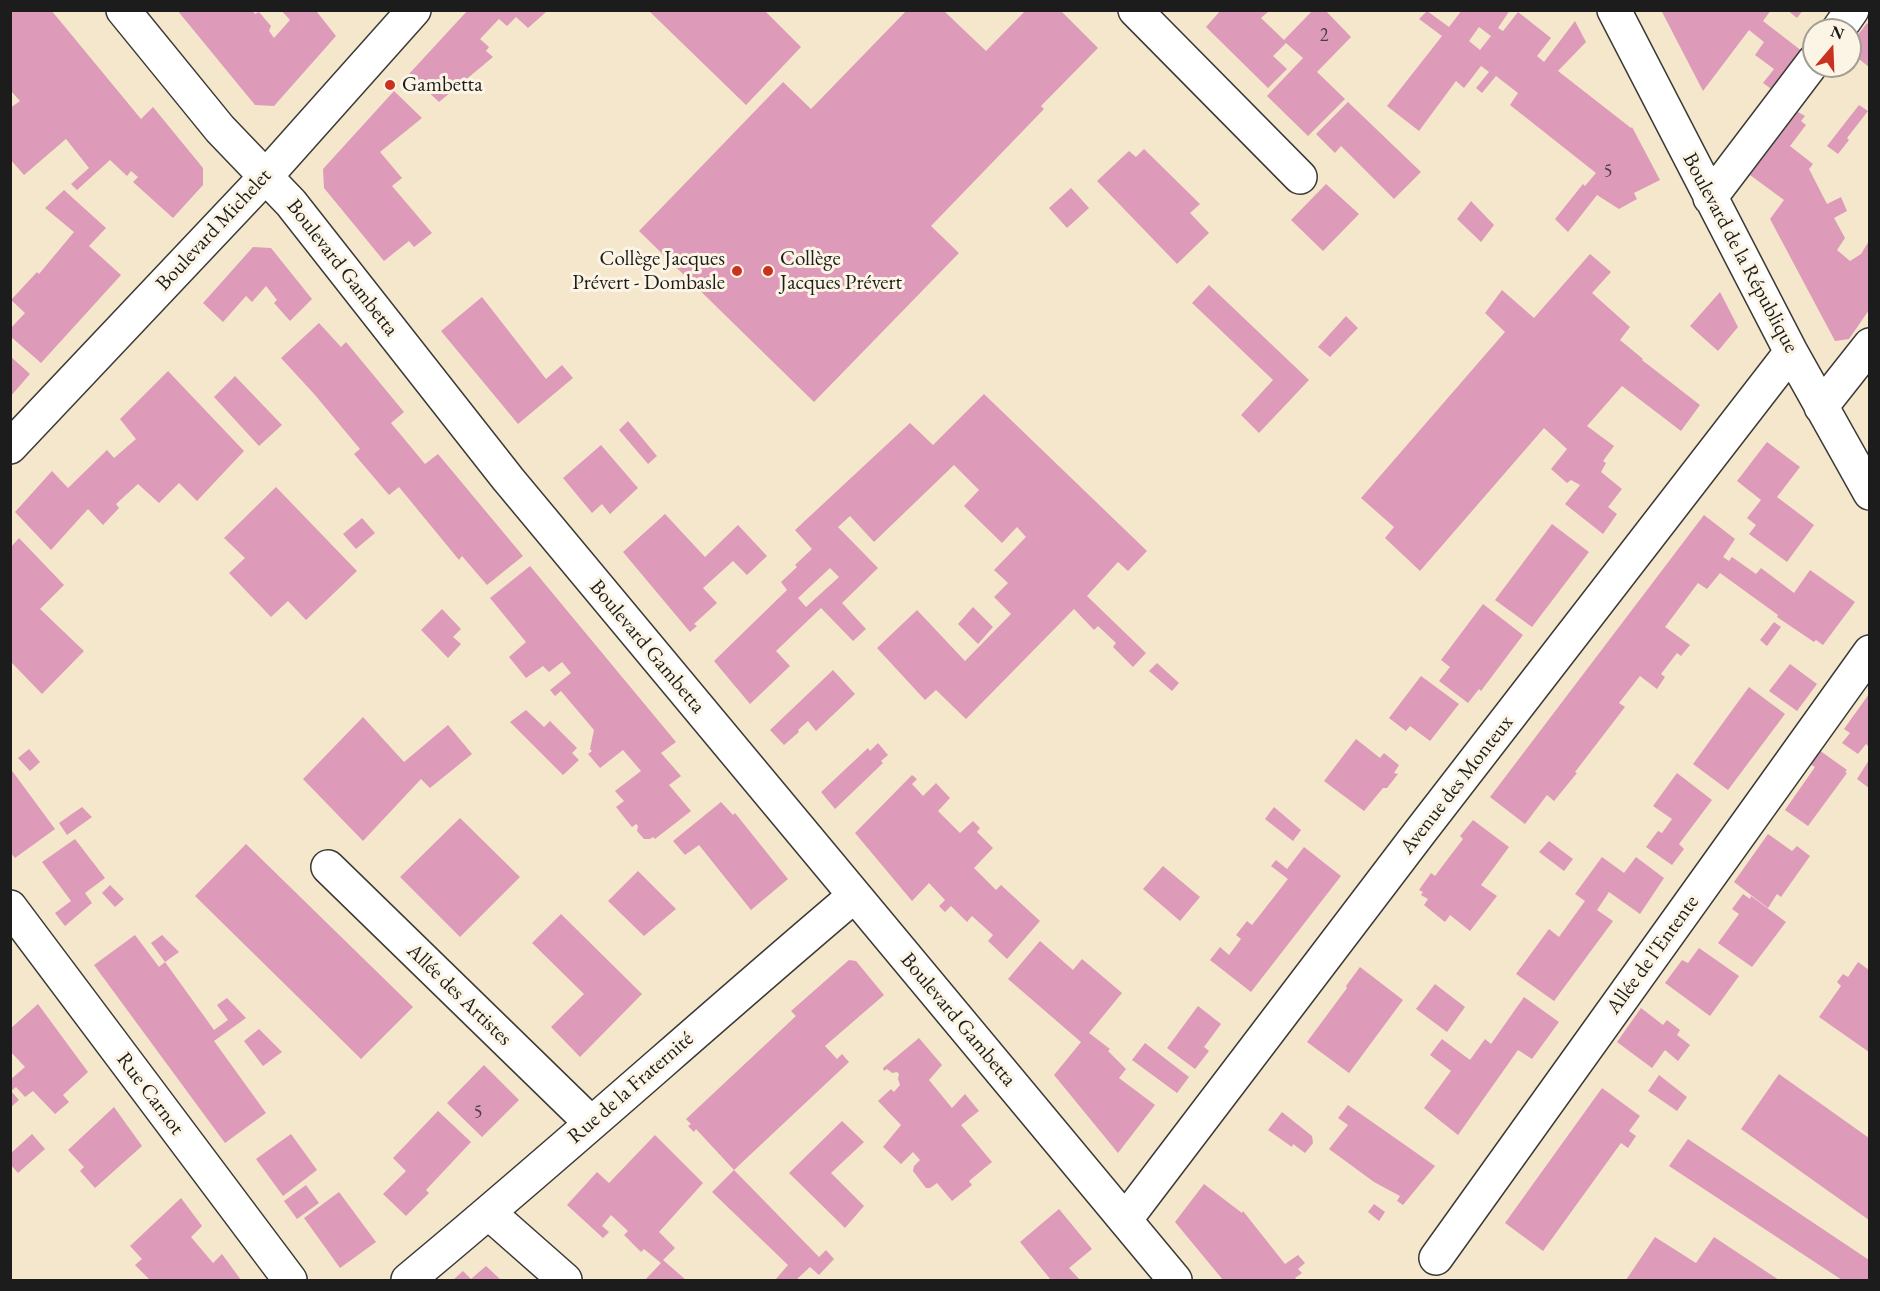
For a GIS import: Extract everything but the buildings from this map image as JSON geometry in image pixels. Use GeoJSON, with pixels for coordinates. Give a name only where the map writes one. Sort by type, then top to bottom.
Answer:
{"type":"FeatureCollection","features":[{"type":"Feature","properties":{"kind":"street","name":"Boulevard Gambetta"},"geometry":{"type":"LineString","coordinates":[[123,10],[220,129],[291,203],[508,479],[1175,1281]]}},
{"type":"Feature","properties":{"kind":"street","name":"Boulevard Michelet"},"geometry":{"type":"LineString","coordinates":[[10,447],[266,176],[414,10]]}},
{"type":"Feature","properties":{"kind":"street"},"geometry":{"type":"LineString","coordinates":[[1135,10],[1300,177]]}},
{"type":"Feature","properties":{"kind":"street","name":"Boulevard de la République"},"geometry":{"type":"LineString","coordinates":[[1614,10],[1791,352],[1869,493]]}},
{"type":"Feature","properties":{"kind":"street"},"geometry":{"type":"LineString","coordinates":[[1710,198],[1802,77]]}},
{"type":"Feature","properties":{"kind":"street"},"geometry":{"type":"LineString","coordinates":[[1821,407],[1869,345]]}},
{"type":"Feature","properties":{"kind":"street","name":"Avenue des Monteux"},"geometry":{"type":"LineString","coordinates":[[1125,1220],[1420,832],[1791,352]]}},
{"type":"Feature","properties":{"kind":"street","name":"Allée de l'Entente"},"geometry":{"type":"LineString","coordinates":[[1436,1258],[1869,652]]}},
{"type":"Feature","properties":{"kind":"street","name":"Allée des Artistes"},"geometry":{"type":"LineString","coordinates":[[328,867],[591,1123]]}},
{"type":"Feature","properties":{"kind":"street","name":"Rue de la Fraternité"},"geometry":{"type":"LineString","coordinates":[[408,1281],[854,896]]}},
{"type":"Feature","properties":{"kind":"street","name":"Rue Carnot"},"geometry":{"type":"LineString","coordinates":[[10,906],[290,1281]]}},
{"type":"Feature","properties":{"kind":"street"},"geometry":{"type":"LineString","coordinates":[[489,1213],[565,1281]]}},
{"type":"Feature","properties":{"kind":"place","name":"Gambetta"},"geometry":{"type":"Point","coordinates":[390,85]}},
{"type":"Feature","properties":{"kind":"place","name":"Collège Jacques Prévert - Dombasle"},"geometry":{"type":"Point","coordinates":[737,271]}},
{"type":"Feature","properties":{"kind":"place","name":"Collège Jacques Prévert"},"geometry":{"type":"Point","coordinates":[768,271]}}]}
